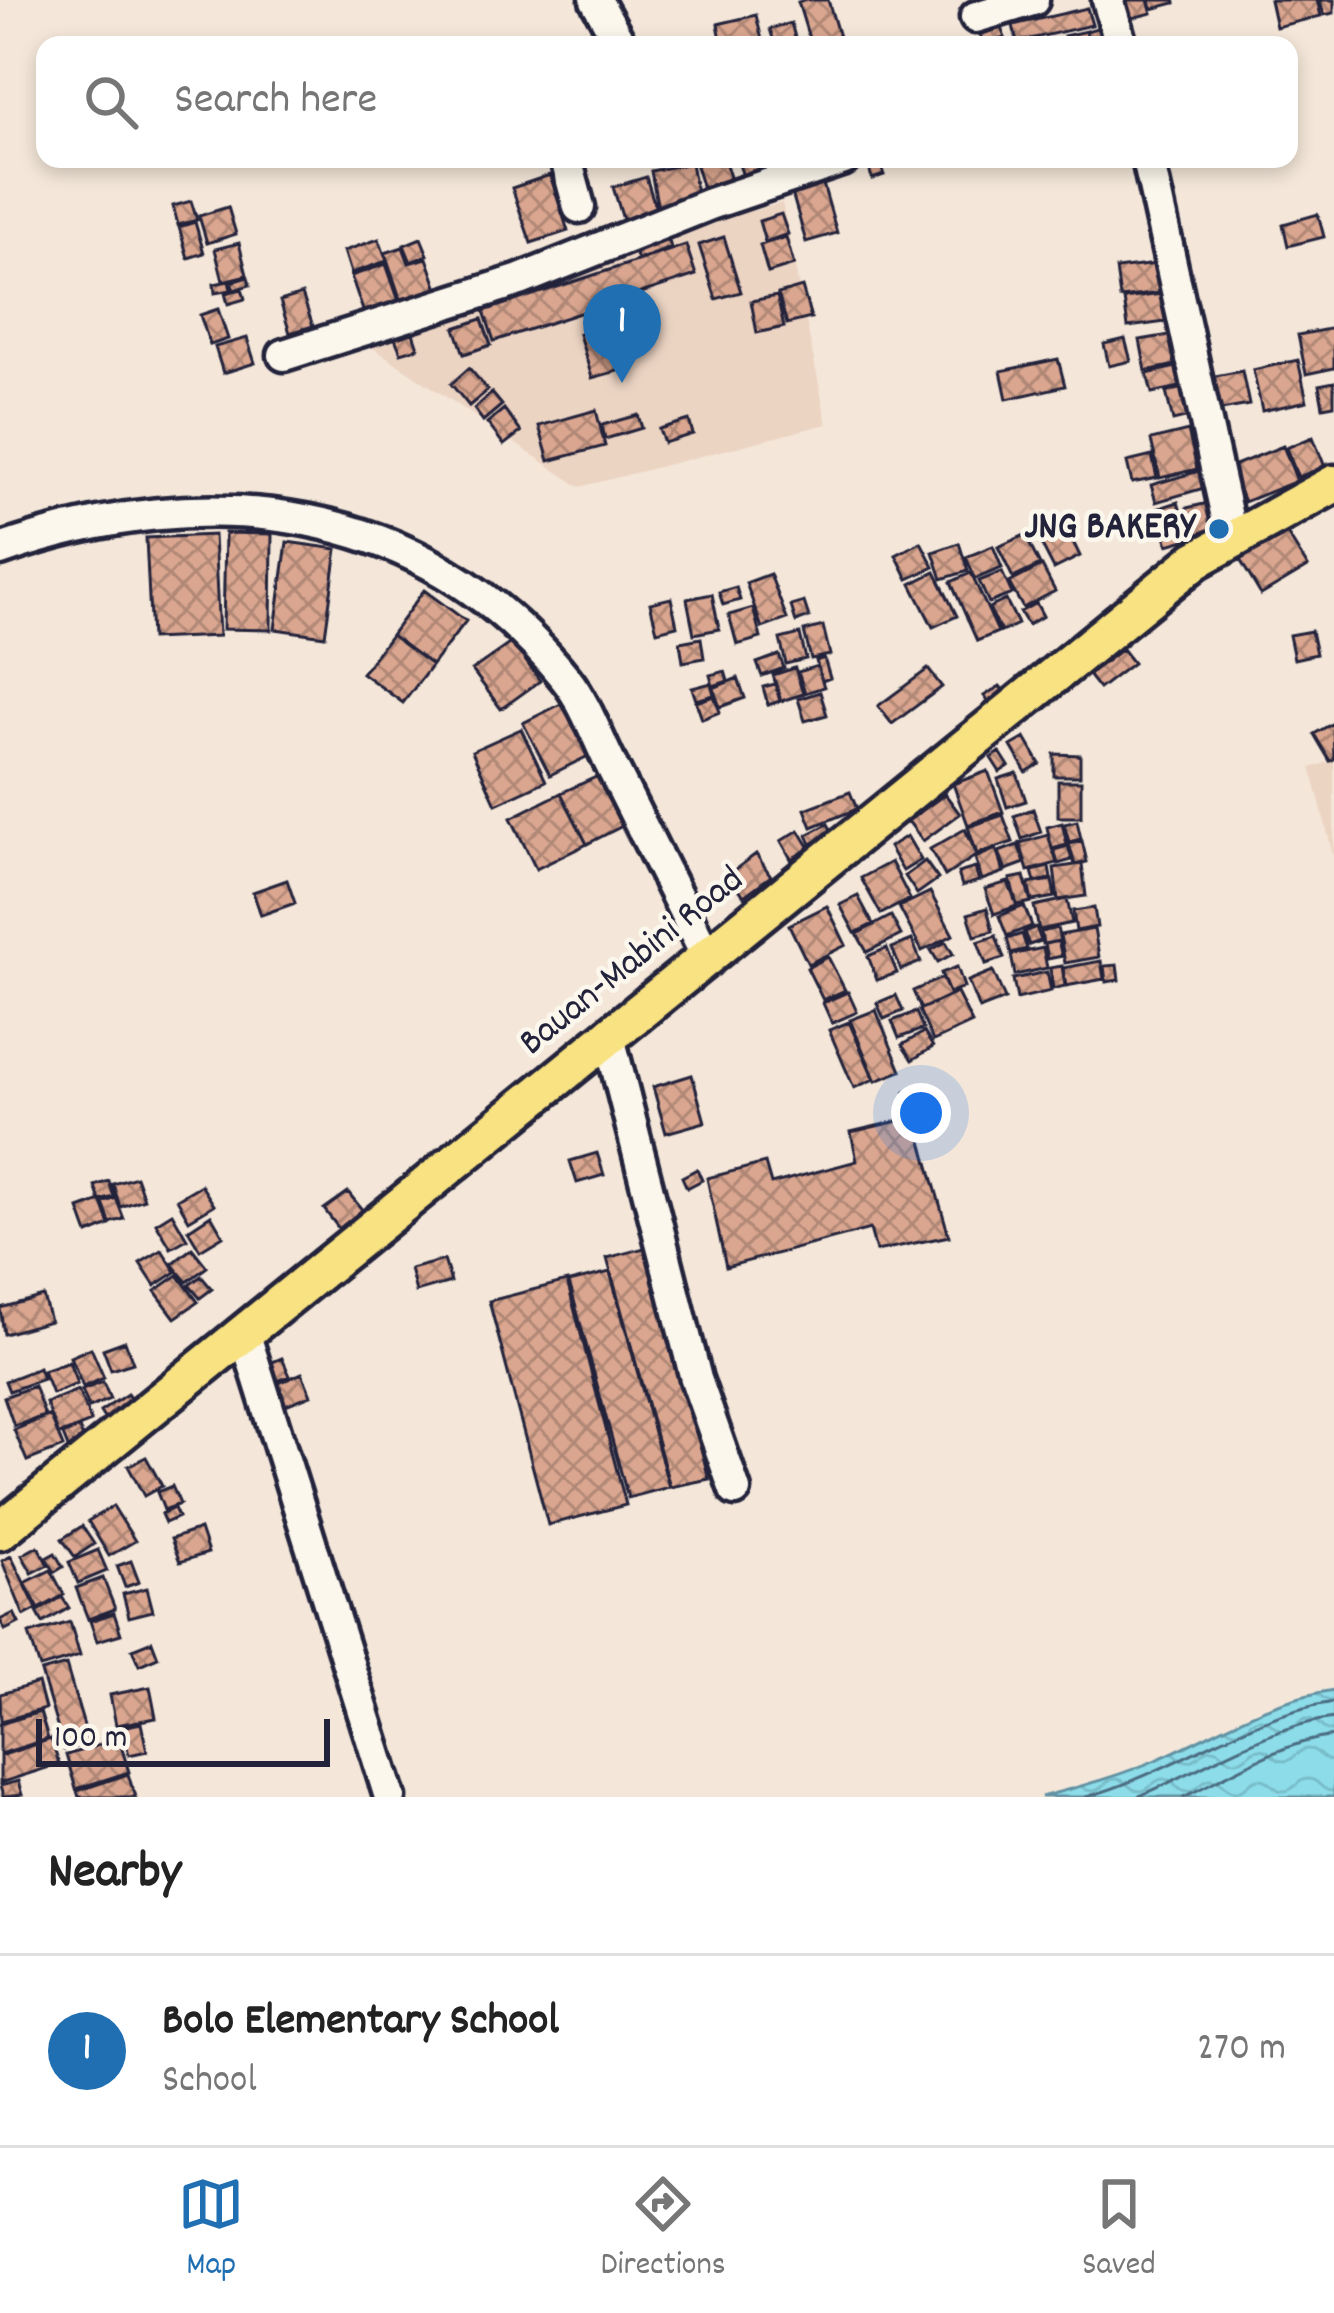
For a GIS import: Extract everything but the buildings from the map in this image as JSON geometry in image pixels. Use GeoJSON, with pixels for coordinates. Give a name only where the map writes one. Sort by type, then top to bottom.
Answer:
{"type":"FeatureCollection","features":[{"type":"Feature","properties":{"kind":"main road","name":"Bauan-Mabini Road"},"geometry":{"type":"LineString","coordinates":[[0,1531],[1196,560],[1334,484]]}},
{"type":"Feature","properties":{"kind":"street"},"geometry":{"type":"LineString","coordinates":[[596,0],[617,36]]}},
{"type":"Feature","properties":{"kind":"street"},"geometry":{"type":"LineString","coordinates":[[976,17],[1033,0]]}},
{"type":"Feature","properties":{"kind":"street"},"geometry":{"type":"LineString","coordinates":[[1108,0],[1118,36]]}},
{"type":"Feature","properties":{"kind":"street"},"geometry":{"type":"LineString","coordinates":[[568,168],[579,207]]}},
{"type":"Feature","properties":{"kind":"street"},"geometry":{"type":"LineString","coordinates":[[284,356],[520,280],[710,204],[817,168]]}},
{"type":"Feature","properties":{"kind":"street"},"geometry":{"type":"LineString","coordinates":[[1150,168],[1232,540]]}},
{"type":"Feature","properties":{"kind":"street"},"geometry":{"type":"LineString","coordinates":[[0,550],[125,520],[187,510],[238,510],[358,530],[441,568],[517,624],[570,683],[707,957]]}},
{"type":"Feature","properties":{"kind":"street"},"geometry":{"type":"LineString","coordinates":[[609,1037],[696,1379],[735,1490]]}},
{"type":"Feature","properties":{"kind":"street"},"geometry":{"type":"LineString","coordinates":[[244,1332],[390,1797]]}},
{"type":"Feature","properties":{"kind":"shaded area"},"geometry":{"type":"Polygon","coordinates":[[[782,203],[827,424],[580,487],[366,343],[562,260],[782,203]]]}},
{"type":"Feature","properties":{"kind":"shaded area"},"geometry":{"type":"Polygon","coordinates":[[[1334,760],[1334,859],[1311,768],[1334,760]]]}},
{"type":"Feature","properties":{"kind":"water"},"geometry":{"type":"Polygon","coordinates":[[[1334,1690],[1334,1797],[1041,1797],[1144,1765],[1264,1709],[1334,1690]]]}},
{"type":"Feature","properties":{"kind":"place","name":"Bolo Elementary School"},"geometry":{"type":"Point","coordinates":[622,383]}},
{"type":"Feature","properties":{"kind":"place","name":"JNG BAKERY"},"geometry":{"type":"Point","coordinates":[1219,529]}}]}
